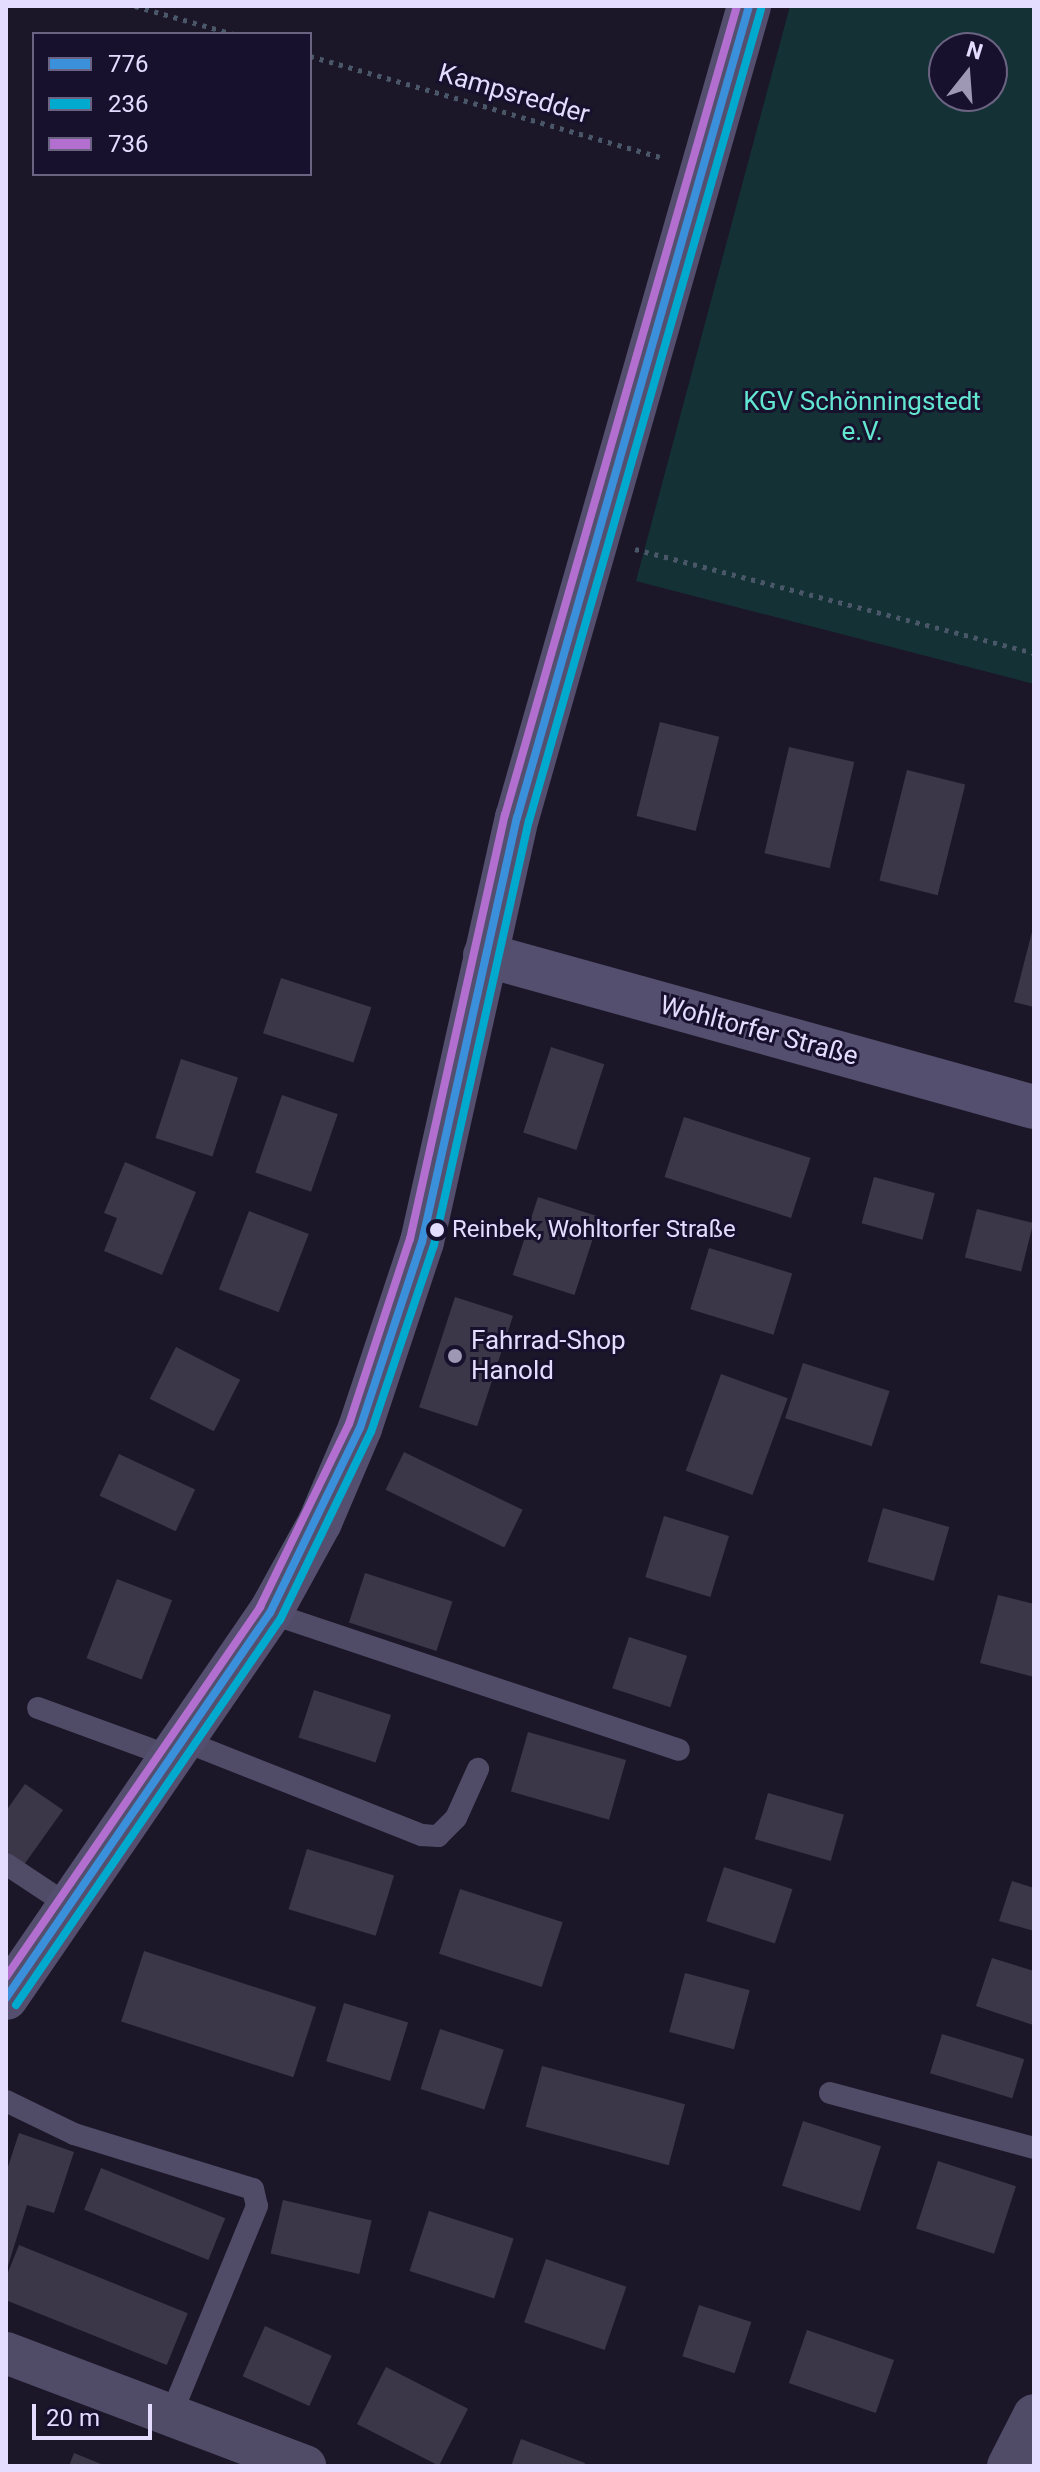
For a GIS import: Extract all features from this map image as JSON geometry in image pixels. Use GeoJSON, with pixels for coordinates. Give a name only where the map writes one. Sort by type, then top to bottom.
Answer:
{"type":"FeatureCollection","features":[{"type":"Feature","properties":{"kind":"main road"},"geometry":{"type":"LineString","coordinates":[[6,1998],[270,1613],[360,1428],[422,1242],[485,955],[592,537],[707,170],[749,6]]}},
{"type":"Feature","properties":{"kind":"main road","name":"Wohltorfer Straße"},"geometry":{"type":"LineString","coordinates":[[485,955],[1034,1107]]}},
{"type":"Feature","properties":{"kind":"street"},"geometry":{"type":"LineString","coordinates":[[6,2353],[305,2466]]}},
{"type":"Feature","properties":{"kind":"street"},"geometry":{"type":"LineString","coordinates":[[1008,2466],[1034,2415]]}},
{"type":"Feature","properties":{"kind":"lane"},"geometry":{"type":"LineString","coordinates":[[270,1613],[679,1750]]}},
{"type":"Feature","properties":{"kind":"lane"},"geometry":{"type":"LineString","coordinates":[[38,1708],[178,1749],[422,1835],[438,1836],[456,1818],[478,1769]]}},
{"type":"Feature","properties":{"kind":"lane"},"geometry":{"type":"LineString","coordinates":[[6,1864],[71,1907]]}},
{"type":"Feature","properties":{"kind":"lane"},"geometry":{"type":"LineString","coordinates":[[830,2093],[1034,2148]]}},
{"type":"Feature","properties":{"kind":"lane"},"geometry":{"type":"LineString","coordinates":[[6,2101],[74,2134],[253,2189],[257,2206],[171,2415]]}},
{"type":"Feature","properties":{"kind":"path"},"geometry":{"type":"LineString","coordinates":[[135,6],[226,32]]}},
{"type":"Feature","properties":{"kind":"path","name":"Kampsredder"},"geometry":{"type":"LineString","coordinates":[[312,57],[707,170]]}},
{"type":"Feature","properties":{"kind":"path"},"geometry":{"type":"LineString","coordinates":[[592,537],[1034,653]]}},
{"type":"Feature","properties":{"kind":"green space","name":"KGV Schönningstedt e.V."},"geometry":{"type":"Polygon","coordinates":[[[790,6],[1034,6],[1034,684],[636,581],[790,6]]]}},
{"type":"Feature","properties":{"kind":"building"},"geometry":{"type":"Polygon","coordinates":[[[660,722],[719,737],[696,831],[637,816],[660,722]]]}},
{"type":"Feature","properties":{"kind":"building"},"geometry":{"type":"Polygon","coordinates":[[[789,747],[854,762],[830,868],[764,853],[789,747]]]}},
{"type":"Feature","properties":{"kind":"building"},"geometry":{"type":"Polygon","coordinates":[[[907,770],[965,785],[938,895],[879,881],[907,770]]]}},
{"type":"Feature","properties":{"kind":"building"},"geometry":{"type":"Polygon","coordinates":[[[1034,928],[1034,1007],[1014,1002],[1034,928]]]}},
{"type":"Feature","properties":{"kind":"building"},"geometry":{"type":"Polygon","coordinates":[[[281,978],[371,1007],[353,1063],[263,1033],[281,978]]]}},
{"type":"Feature","properties":{"kind":"building"},"geometry":{"type":"Polygon","coordinates":[[[551,1047],[604,1064],[576,1150],[523,1133],[551,1047]]]}},
{"type":"Feature","properties":{"kind":"building"},"geometry":{"type":"Polygon","coordinates":[[[181,1059],[238,1078],[212,1156],[155,1138],[181,1059]]]}},
{"type":"Feature","properties":{"kind":"building"},"geometry":{"type":"Polygon","coordinates":[[[282,1095],[338,1114],[311,1192],[255,1173],[282,1095]]]}},
{"type":"Feature","properties":{"kind":"building"},"geometry":{"type":"Polygon","coordinates":[[[684,1117],[810,1158],[791,1218],[665,1177],[684,1117]]]}},
{"type":"Feature","properties":{"kind":"building"},"geometry":{"type":"Polygon","coordinates":[[[125,1162],[196,1192],[162,1275],[104,1251],[117,1218],[104,1213],[125,1162]]]}},
{"type":"Feature","properties":{"kind":"building"},"geometry":{"type":"Polygon","coordinates":[[[874,1177],[935,1193],[922,1240],[862,1223],[874,1177]]]}},
{"type":"Feature","properties":{"kind":"building"},"geometry":{"type":"Polygon","coordinates":[[[538,1197],[600,1217],[574,1295],[513,1275],[538,1197]]]}},
{"type":"Feature","properties":{"kind":"building"},"geometry":{"type":"Polygon","coordinates":[[[977,1209],[1033,1223],[1021,1272],[965,1258],[977,1209]]]}},
{"type":"Feature","properties":{"kind":"building"},"geometry":{"type":"Polygon","coordinates":[[[249,1211],[309,1234],[279,1312],[219,1289],[249,1211]]]}},
{"type":"Feature","properties":{"kind":"building"},"geometry":{"type":"Polygon","coordinates":[[[709,1248],[792,1273],[773,1335],[690,1309],[709,1248]]]}},
{"type":"Feature","properties":{"kind":"building"},"geometry":{"type":"Polygon","coordinates":[[[455,1297],[513,1316],[477,1426],[419,1407],[455,1297]]]}},
{"type":"Feature","properties":{"kind":"building"},"geometry":{"type":"Polygon","coordinates":[[[176,1347],[240,1380],[214,1431],[150,1399],[176,1347]]]}},
{"type":"Feature","properties":{"kind":"building"},"geometry":{"type":"Polygon","coordinates":[[[803,1363],[890,1391],[872,1446],[785,1418],[803,1363]]]}},
{"type":"Feature","properties":{"kind":"building"},"geometry":{"type":"Polygon","coordinates":[[[721,1374],[788,1398],[752,1495],[686,1471],[721,1374]]]}},
{"type":"Feature","properties":{"kind":"building"},"geometry":{"type":"Polygon","coordinates":[[[404,1452],[523,1510],[504,1548],[386,1490],[404,1452]]]}},
{"type":"Feature","properties":{"kind":"building"},"geometry":{"type":"Polygon","coordinates":[[[119,1454],[195,1489],[176,1531],[100,1496],[119,1454]]]}},
{"type":"Feature","properties":{"kind":"building"},"geometry":{"type":"Polygon","coordinates":[[[883,1508],[949,1527],[934,1581],[868,1562],[883,1508]]]}},
{"type":"Feature","properties":{"kind":"building"},"geometry":{"type":"Polygon","coordinates":[[[664,1516],[729,1536],[710,1597],[645,1577],[664,1516]]]}},
{"type":"Feature","properties":{"kind":"building"},"geometry":{"type":"Polygon","coordinates":[[[365,1573],[452,1601],[436,1651],[349,1622],[365,1573]]]}},
{"type":"Feature","properties":{"kind":"building"},"geometry":{"type":"Polygon","coordinates":[[[117,1579],[172,1600],[142,1679],[87,1658],[117,1579]]]}},
{"type":"Feature","properties":{"kind":"building"},"geometry":{"type":"Polygon","coordinates":[[[998,1595],[1034,1604],[1034,1677],[980,1663],[998,1595]]]}},
{"type":"Feature","properties":{"kind":"building"},"geometry":{"type":"Polygon","coordinates":[[[629,1637],[687,1656],[670,1707],[612,1688],[629,1637]]]}},
{"type":"Feature","properties":{"kind":"building"},"geometry":{"type":"Polygon","coordinates":[[[314,1690],[391,1715],[376,1763],[299,1738],[314,1690]]]}},
{"type":"Feature","properties":{"kind":"building"},"geometry":{"type":"Polygon","coordinates":[[[528,1732],[626,1760],[609,1820],[511,1792],[528,1732]]]}},
{"type":"Feature","properties":{"kind":"building"},"geometry":{"type":"Polygon","coordinates":[[[25,1784],[63,1810],[21,1869],[6,1858],[6,1811],[25,1784]]]}},
{"type":"Feature","properties":{"kind":"building"},"geometry":{"type":"Polygon","coordinates":[[[768,1793],[844,1815],[831,1861],[755,1839],[768,1793]]]}},
{"type":"Feature","properties":{"kind":"building"},"geometry":{"type":"Polygon","coordinates":[[[307,1849],[394,1876],[376,1936],[289,1909],[307,1849]]]}},
{"type":"Feature","properties":{"kind":"building"},"geometry":{"type":"Polygon","coordinates":[[[724,1867],[792,1889],[775,1943],[706,1921],[724,1867]]]}},
{"type":"Feature","properties":{"kind":"building"},"geometry":{"type":"Polygon","coordinates":[[[1012,1881],[1034,1888],[1034,1931],[999,1921],[1012,1881]]]}},
{"type":"Feature","properties":{"kind":"building"},"geometry":{"type":"Polygon","coordinates":[[[460,1889],[563,1922],[542,1987],[439,1954],[460,1889]]]}},
{"type":"Feature","properties":{"kind":"building"},"geometry":{"type":"Polygon","coordinates":[[[144,1951],[316,2007],[293,2077],[121,2021],[144,1951]]]}},
{"type":"Feature","properties":{"kind":"building"},"geometry":{"type":"Polygon","coordinates":[[[992,1958],[1034,1971],[1033,2025],[976,2006],[992,1958]]]}},
{"type":"Feature","properties":{"kind":"building"},"geometry":{"type":"Polygon","coordinates":[[[685,1973],[750,1990],[734,2049],[669,2032],[685,1973]]]}},
{"type":"Feature","properties":{"kind":"building"},"geometry":{"type":"Polygon","coordinates":[[[344,2003],[408,2023],[390,2081],[326,2061],[344,2003]]]}},
{"type":"Feature","properties":{"kind":"building"},"geometry":{"type":"Polygon","coordinates":[[[440,2029],[504,2050],[484,2110],[421,2089],[440,2029]]]}},
{"type":"Feature","properties":{"kind":"building"},"geometry":{"type":"Polygon","coordinates":[[[942,2034],[1024,2059],[1012,2098],[930,2073],[942,2034]]]}},
{"type":"Feature","properties":{"kind":"building"},"geometry":{"type":"Polygon","coordinates":[[[542,2066],[685,2104],[669,2165],[526,2127],[542,2066]]]}},
{"type":"Feature","properties":{"kind":"building"},"geometry":{"type":"Polygon","coordinates":[[[803,2121],[881,2146],[860,2211],[782,2186],[803,2121]]]}},
{"type":"Feature","properties":{"kind":"building"},"geometry":{"type":"Polygon","coordinates":[[[19,2133],[74,2152],[54,2213],[27,2205],[7,2269],[6,2173],[19,2133]]]}},
{"type":"Feature","properties":{"kind":"building"},"geometry":{"type":"Polygon","coordinates":[[[938,2161],[1016,2186],[994,2254],[916,2229],[938,2161]]]}},
{"type":"Feature","properties":{"kind":"building"},"geometry":{"type":"Polygon","coordinates":[[[101,2168],[225,2218],[208,2260],[84,2210],[101,2168]]]}},
{"type":"Feature","properties":{"kind":"building"},"geometry":{"type":"Polygon","coordinates":[[[283,2200],[372,2220],[359,2274],[271,2254],[283,2200]]]}},
{"type":"Feature","properties":{"kind":"building"},"geometry":{"type":"Polygon","coordinates":[[[429,2211],[514,2239],[494,2298],[410,2271],[429,2211]]]}},
{"type":"Feature","properties":{"kind":"building"},"geometry":{"type":"Polygon","coordinates":[[[19,2245],[188,2313],[167,2365],[6,2300],[6,2277],[19,2245]]]}},
{"type":"Feature","properties":{"kind":"building"},"geometry":{"type":"Polygon","coordinates":[[[546,2259],[626,2287],[605,2350],[524,2322],[546,2259]]]}},
{"type":"Feature","properties":{"kind":"building"},"geometry":{"type":"Polygon","coordinates":[[[699,2305],[751,2322],[735,2373],[682,2356],[699,2305]]]}},
{"type":"Feature","properties":{"kind":"building"},"geometry":{"type":"Polygon","coordinates":[[[265,2326],[332,2356],[309,2406],[243,2376],[265,2326]]]}},
{"type":"Feature","properties":{"kind":"building"},"geometry":{"type":"Polygon","coordinates":[[[807,2330],[894,2360],[876,2413],[789,2383],[807,2330]]]}},
{"type":"Feature","properties":{"kind":"building"},"geometry":{"type":"Polygon","coordinates":[[[386,2367],[468,2409],[439,2466],[357,2424],[386,2367]]]}},
{"type":"Feature","properties":{"kind":"building"},"geometry":{"type":"Polygon","coordinates":[[[521,2439],[585,2463],[584,2466],[511,2466],[521,2439]]]}},
{"type":"Feature","properties":{"kind":"building"},"geometry":{"type":"Polygon","coordinates":[[[74,2453],[106,2466],[69,2466],[74,2453]]]}},
{"type":"Feature","properties":{"kind":"transit line","name":"736"},"geometry":{"type":"LineString","coordinates":[[6,1977],[260,1607],[349,1424],[410,1239],[505,815],[737,6]]}},
{"type":"Feature","properties":{"kind":"transit line","name":"776"},"geometry":{"type":"LineString","coordinates":[[6,1998],[270,1613],[360,1428],[422,1242],[517,818],[749,6]]}},
{"type":"Feature","properties":{"kind":"transit line","name":"236"},"geometry":{"type":"LineString","coordinates":[[16,2005],[280,1620],[371,1432],[434,1245],[529,821],[761,9]]}},
{"type":"Feature","properties":{"kind":"place","name":"Reinbek, Wohltorfer Straße"},"geometry":{"type":"Point","coordinates":[437,1230]}},
{"type":"Feature","properties":{"kind":"place","name":"Fahrrad-Shop Hanold"},"geometry":{"type":"Point","coordinates":[455,1356]}}]}
